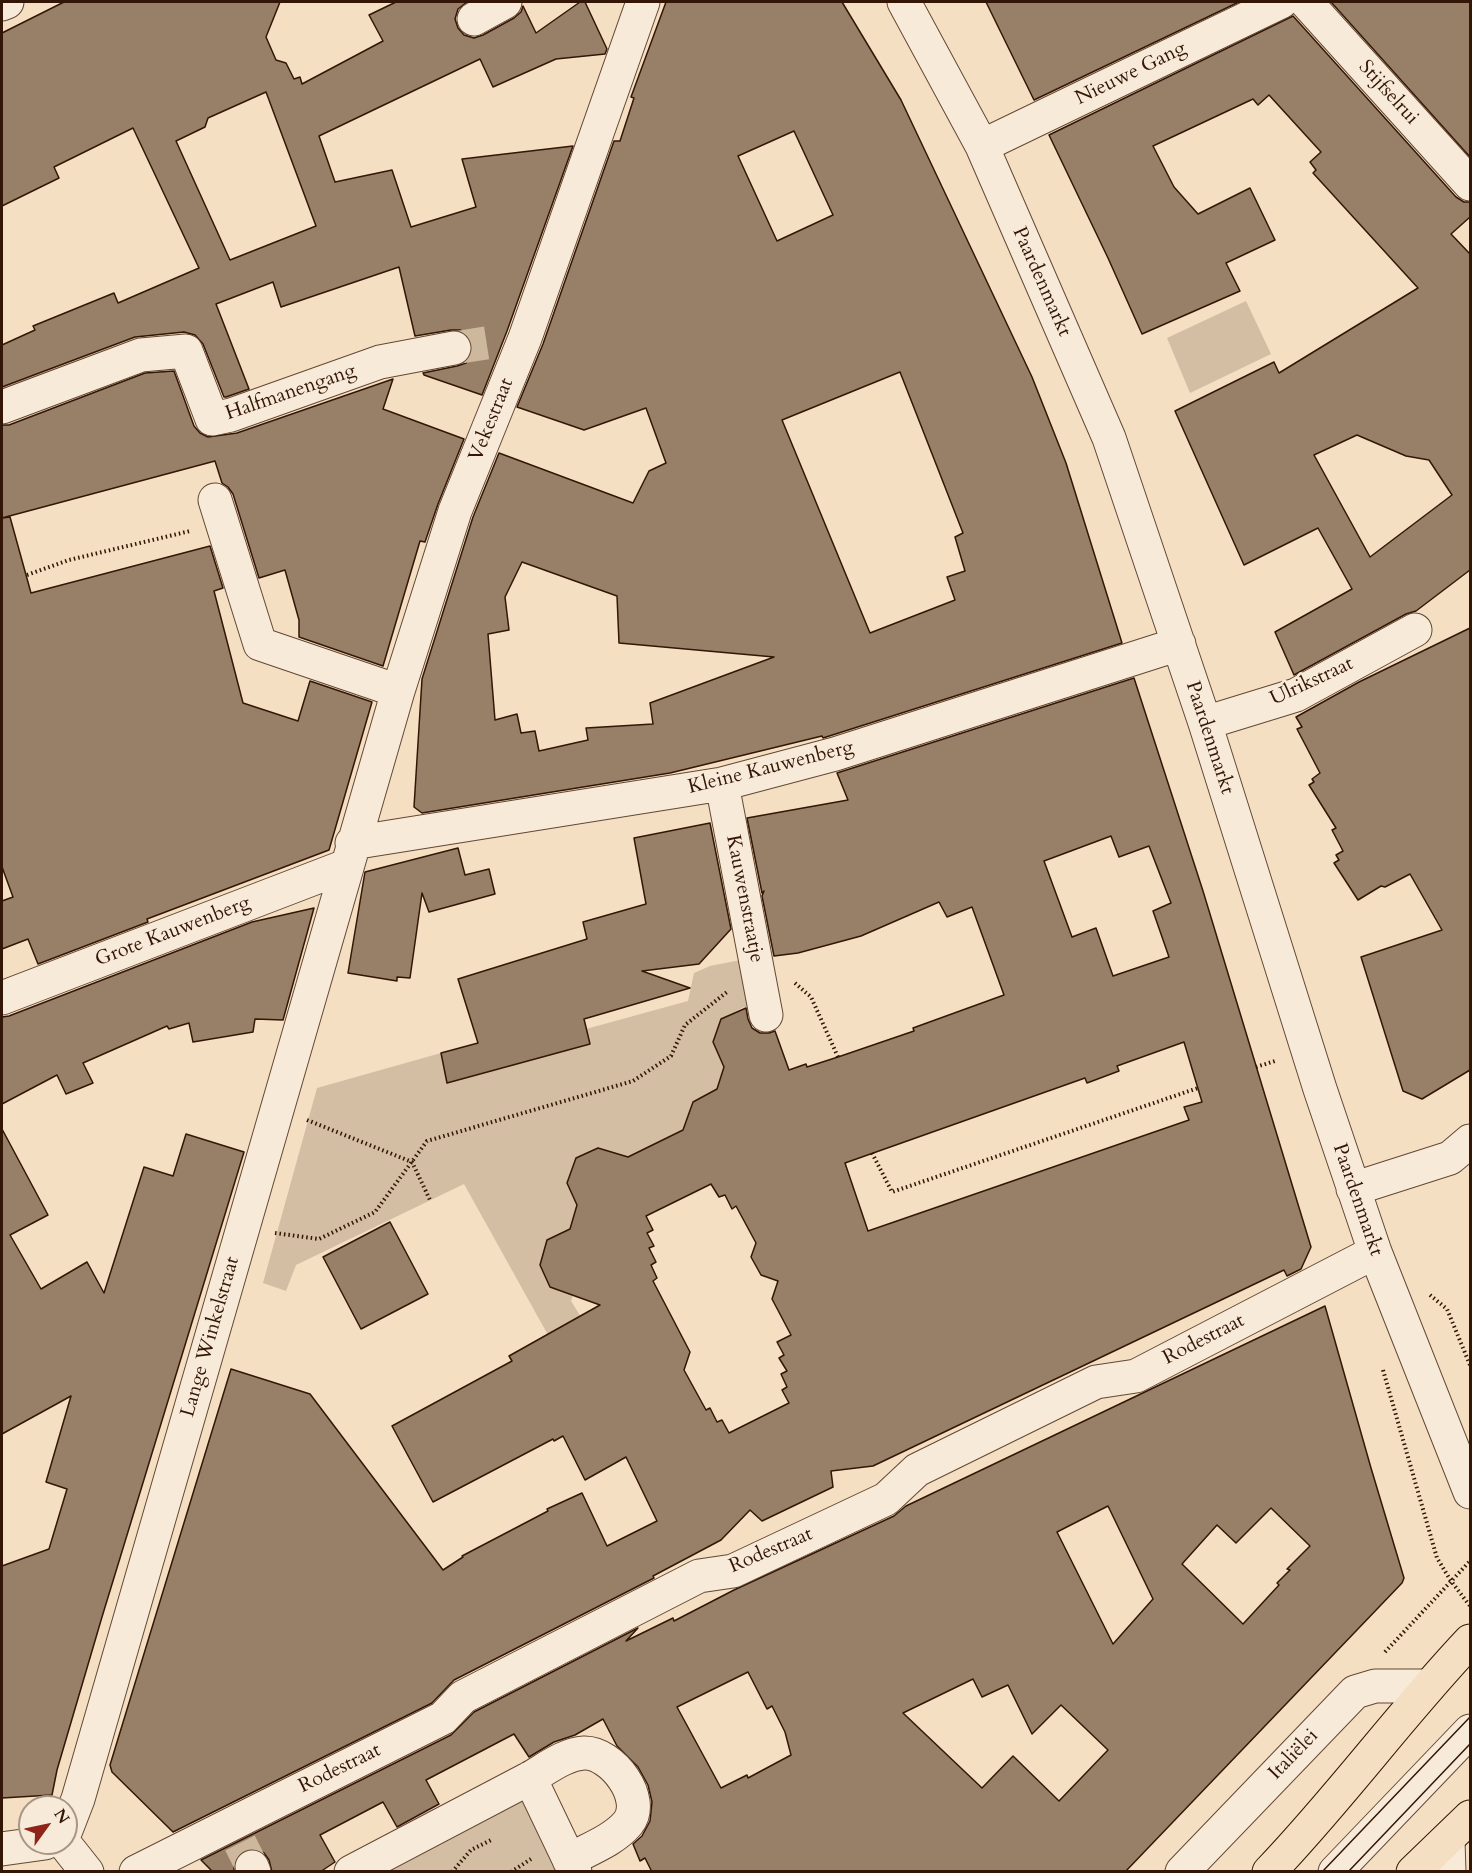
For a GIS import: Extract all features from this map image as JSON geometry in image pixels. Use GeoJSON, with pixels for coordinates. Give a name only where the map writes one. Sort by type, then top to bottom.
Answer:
{"type":"FeatureCollection","features":[{"type":"Feature","properties":{"kind":"main road"},"geometry":{"type":"LineString","coordinates":[[1269,1872],[1340,1794],[1429,1686],[1470,1641]]}},
{"type":"Feature","properties":{"kind":"main road"},"geometry":{"type":"LineString","coordinates":[[1413,1872],[1448,1856],[1470,1817]]}},
{"type":"Feature","properties":{"kind":"street"},"geometry":{"type":"LineString","coordinates":[[2,4],[7,2]]}},
{"type":"Feature","properties":{"kind":"street"},"geometry":{"type":"LineString","coordinates":[[474,19],[505,2]]}},
{"type":"Feature","properties":{"kind":"street","name":"Vekestraat"},"geometry":{"type":"LineString","coordinates":[[349,855],[398,691],[512,339],[643,2]]}},
{"type":"Feature","properties":{"kind":"street","name":"Paardenmarkt"},"geometry":{"type":"LineString","coordinates":[[904,2],[982,146],[1109,438],[1205,723],[1320,1089],[1374,1252],[1470,1492]]}},
{"type":"Feature","properties":{"kind":"street","name":"Nieuwe Gang"},"geometry":{"type":"LineString","coordinates":[[982,146],[1281,2]]}},
{"type":"Feature","properties":{"kind":"street","name":"Stijfselrui"},"geometry":{"type":"LineString","coordinates":[[1306,2],[1470,184]]}},
{"type":"Feature","properties":{"kind":"street","name":"Halfmanengang"},"geometry":{"type":"LineString","coordinates":[[2,408],[141,355],[186,351],[212,419],[231,415],[380,362],[454,348]]}},
{"type":"Feature","properties":{"kind":"street"},"geometry":{"type":"LineString","coordinates":[[219,512],[260,644],[398,691]]}},
{"type":"Feature","properties":{"kind":"street","name":"Ulrikstraat"},"geometry":{"type":"LineString","coordinates":[[1205,723],[1296,694],[1415,630]]}},
{"type":"Feature","properties":{"kind":"street","name":"Kleine Kauwenberg"},"geometry":{"type":"LineString","coordinates":[[349,855],[722,784],[835,754],[1179,644]]}},
{"type":"Feature","properties":{"kind":"street","name":"Kauwenstraatje"},"geometry":{"type":"LineString","coordinates":[[722,784],[766,1015]]}},
{"type":"Feature","properties":{"kind":"street","name":"Grote Kauwenberg"},"geometry":{"type":"LineString","coordinates":[[2,998],[349,855]]}},
{"type":"Feature","properties":{"kind":"street","name":"Lange Winkelstraat"},"geometry":{"type":"LineString","coordinates":[[78,1798],[349,855]]}},
{"type":"Feature","properties":{"kind":"street"},"geometry":{"type":"LineString","coordinates":[[1353,1189],[1450,1158],[1470,1141]]}},
{"type":"Feature","properties":{"kind":"street","name":"Rodestraat"},"geometry":{"type":"LineString","coordinates":[[136,1872],[244,1851],[443,1718],[463,1697],[699,1576],[732,1571],[886,1499],[917,1470],[1096,1382],[1136,1376],[1374,1252]]}},
{"type":"Feature","properties":{"kind":"street"},"geometry":{"type":"LineString","coordinates":[[1367,1687],[1429,1686]]}},
{"type":"Feature","properties":{"kind":"street","name":"Italiëlei"},"geometry":{"type":"LineString","coordinates":[[1182,1872],[1350,1697],[1367,1687]]}},
{"type":"Feature","properties":{"kind":"street"},"geometry":{"type":"LineString","coordinates":[[1335,1872],[1470,1731]]}},
{"type":"Feature","properties":{"kind":"street"},"geometry":{"type":"LineString","coordinates":[[351,1872],[563,1760],[584,1753],[602,1757],[616,1768],[630,1789],[633,1805],[630,1821],[618,1833],[572,1866],[530,1778]]}},
{"type":"Feature","properties":{"kind":"street"},"geometry":{"type":"LineString","coordinates":[[2,1849],[18,1847]]}},
{"type":"Feature","properties":{"kind":"street"},"geometry":{"type":"LineString","coordinates":[[74,1855],[87,1872]]}},
{"type":"Feature","properties":{"kind":"path"},"geometry":{"type":"LineString","coordinates":[[27,575],[219,512]]}},
{"type":"Feature","properties":{"kind":"path"},"geometry":{"type":"LineString","coordinates":[[242,1229],[319,1239],[375,1212],[427,1141],[633,1081],[670,1056],[685,1025],[728,992],[760,980],[787,975],[810,997],[838,1058]]}},
{"type":"Feature","properties":{"kind":"path"},"geometry":{"type":"LineString","coordinates":[[872,1153],[892,1192],[1198,1088]]}},
{"type":"Feature","properties":{"kind":"path"},"geometry":{"type":"LineString","coordinates":[[276,1108],[412,1162],[430,1200]]}},
{"type":"Feature","properties":{"kind":"path"},"geometry":{"type":"LineString","coordinates":[[1380,1361],[1437,1558],[1470,1606]]}},
{"type":"Feature","properties":{"kind":"path"},"geometry":{"type":"LineString","coordinates":[[1367,1687],[1371,1672],[1378,1660],[1470,1561]]}},
{"type":"Feature","properties":{"kind":"shaded area"},"geometry":{"type":"Polygon","coordinates":[[[1246,301],[1271,354],[1190,393],[1167,338],[1246,301]]]}},
{"type":"Feature","properties":{"kind":"shaded area"},"geometry":{"type":"Polygon","coordinates":[[[756,957],[766,1015],[744,1007],[721,1019],[713,1042],[724,1067],[717,1089],[692,1102],[686,1129],[624,1160],[621,1155],[598,1148],[576,1158],[567,1183],[577,1205],[570,1229],[547,1240],[540,1265],[550,1287],[573,1295],[571,1301],[581,1317],[548,1335],[464,1184],[296,1265],[286,1291],[263,1283],[317,1088],[441,1053],[448,1083],[590,1044],[586,1029],[688,1001],[694,973],[710,966],[756,957]]]}},
{"type":"Feature","properties":{"kind":"shaded area"},"geometry":{"type":"Polygon","coordinates":[[[513,1799],[531,1805],[566,1872],[376,1872],[513,1799]]]}},
{"type":"Feature","properties":{"kind":"building"},"geometry":{"type":"Polygon","coordinates":[[[64,2],[280,2],[266,37],[276,60],[286,63],[294,79],[300,77],[302,84],[383,41],[369,15],[396,2],[467,2],[458,9],[455,19],[464,35],[474,38],[514,18],[521,12],[523,6],[536,33],[580,2],[585,2],[607,49],[605,54],[556,59],[493,87],[480,59],[319,136],[335,182],[392,170],[411,227],[476,207],[462,159],[573,146],[482,395],[424,375],[423,373],[466,363],[472,354],[472,344],[468,335],[460,330],[415,336],[399,267],[281,307],[273,282],[216,304],[249,389],[224,397],[203,344],[195,335],[184,332],[135,337],[2,387],[2,345],[35,330],[33,326],[114,293],[118,303],[199,268],[133,128],[54,167],[59,178],[2,206],[2,33],[64,2]],[[266,92],[208,118],[205,127],[176,141],[230,260],[316,226],[266,92]]]}},
{"type":"Feature","properties":{"kind":"building"},"geometry":{"type":"Polygon","coordinates":[[[666,2],[842,2],[901,100],[1032,377],[1066,463],[1122,643],[823,738],[822,736],[670,773],[422,813],[414,807],[422,679],[473,517],[499,453],[633,503],[649,471],[666,463],[646,408],[584,430],[517,407],[543,344],[614,141],[620,141],[634,98],[631,97],[666,2]],[[794,131],[738,156],[777,241],[833,215],[794,131]],[[900,372],[782,420],[870,633],[955,600],[947,577],[965,571],[955,537],[963,533],[900,372]],[[522,562],[505,597],[509,630],[488,634],[495,720],[517,714],[521,733],[535,731],[539,751],[588,740],[586,728],[653,724],[650,703],[774,657],[619,643],[617,596],[522,562]]]}},
{"type":"Feature","properties":{"kind":"building"},"geometry":{"type":"Polygon","coordinates":[[[986,2],[1239,2],[1034,100],[986,2]]]}},
{"type":"Feature","properties":{"kind":"building"},"geometry":{"type":"Polygon","coordinates":[[[1331,2],[1470,2],[1470,157],[1331,2]]]}},
{"type":"Feature","properties":{"kind":"building"},"geometry":{"type":"Polygon","coordinates":[[[1293,16],[1456,197],[1464,202],[1470,202],[1470,217],[1451,234],[1470,254],[1470,570],[1416,611],[1406,614],[1294,675],[1275,632],[1352,589],[1318,528],[1244,565],[1175,411],[1274,362],[1279,373],[1418,288],[1313,173],[1316,170],[1310,162],[1321,152],[1269,95],[1258,105],[1253,99],[1153,146],[1174,187],[1198,214],[1250,188],[1275,240],[1226,263],[1240,291],[1142,334],[1049,135],[1293,16]],[[1357,435],[1314,455],[1370,557],[1452,495],[1429,460],[1406,456],[1357,435]]]}},
{"type":"Feature","properties":{"kind":"building"},"geometry":{"type":"Polygon","coordinates":[[[174,371],[194,426],[208,437],[237,433],[393,379],[383,409],[464,439],[425,542],[420,541],[383,666],[299,637],[299,620],[285,570],[259,578],[233,494],[222,483],[215,461],[2,518],[2,425],[9,425],[145,373],[174,371]]]}},
{"type":"Feature","properties":{"kind":"building"},"geometry":{"type":"Polygon","coordinates":[[[10,517],[31,593],[210,546],[223,588],[214,591],[243,703],[298,721],[310,681],[372,702],[329,850],[147,919],[148,922],[38,964],[28,939],[2,949],[2,901],[13,897],[2,867],[2,518],[10,517]]]}},
{"type":"Feature","properties":{"kind":"building"},"geometry":{"type":"Polygon","coordinates":[[[1470,628],[1470,1070],[1422,1099],[1403,1091],[1361,957],[1442,930],[1410,874],[1385,887],[1381,886],[1358,900],[1334,863],[1339,860],[1336,855],[1343,851],[1332,830],[1336,828],[1309,785],[1314,782],[1312,779],[1320,773],[1297,729],[1302,727],[1296,717],[1359,682],[1470,628]]]}},
{"type":"Feature","properties":{"kind":"building"},"geometry":{"type":"Polygon","coordinates":[[[1134,678],[1203,891],[1311,1247],[1301,1269],[1287,1276],[1284,1270],[873,1466],[831,1471],[833,1487],[762,1521],[750,1510],[721,1540],[653,1576],[654,1578],[454,1680],[432,1703],[173,1832],[112,1772],[110,1765],[231,1369],[310,1394],[443,1570],[462,1556],[548,1511],[547,1509],[582,1493],[607,1546],[657,1521],[626,1457],[585,1480],[563,1436],[554,1441],[553,1439],[433,1502],[392,1426],[512,1361],[509,1356],[600,1305],[550,1287],[540,1265],[547,1240],[570,1229],[577,1205],[567,1183],[576,1158],[598,1148],[628,1157],[683,1130],[693,1102],[717,1089],[724,1067],[713,1042],[721,1019],[746,1008],[752,1028],[760,1033],[775,1031],[789,1070],[806,1064],[807,1067],[914,1031],[913,1028],[1004,995],[972,907],[947,917],[939,902],[861,936],[798,953],[774,956],[762,896],[764,891],[762,893],[747,818],[848,800],[837,773],[1134,678]],[[1111,836],[1044,861],[1072,937],[1096,928],[1113,976],[1169,957],[1153,911],[1171,903],[1149,846],[1119,857],[1111,836]],[[1184,1042],[1117,1066],[1119,1071],[1087,1083],[1085,1078],[845,1163],[868,1231],[1189,1120],[1184,1107],[1202,1102],[1184,1042]],[[711,1184],[646,1216],[653,1230],[647,1233],[654,1246],[649,1248],[656,1262],[651,1265],[657,1278],[653,1281],[690,1352],[684,1370],[706,1410],[710,1408],[717,1422],[722,1420],[729,1433],[789,1403],[782,1390],[787,1387],[781,1374],[787,1371],[779,1358],[784,1355],[777,1342],[791,1335],[772,1299],[778,1281],[761,1275],[751,1257],[756,1243],[736,1206],[732,1209],[725,1195],[719,1197],[711,1184]]]}},
{"type":"Feature","properties":{"kind":"building"},"geometry":{"type":"Polygon","coordinates":[[[710,823],[731,929],[699,964],[642,971],[690,988],[584,1019],[590,1044],[447,1083],[441,1053],[478,1043],[458,979],[587,939],[583,922],[646,904],[634,838],[710,823]]]}},
{"type":"Feature","properties":{"kind":"building"},"geometry":{"type":"Polygon","coordinates":[[[458,848],[465,875],[489,869],[495,894],[429,912],[422,893],[410,978],[397,977],[397,981],[348,973],[365,872],[458,848]]]}},
{"type":"Feature","properties":{"kind":"building"},"geometry":{"type":"Polygon","coordinates":[[[314,908],[283,1020],[255,1019],[253,1032],[193,1042],[189,1023],[169,1029],[167,1026],[83,1063],[93,1083],[66,1094],[57,1075],[2,1104],[2,1017],[252,922],[314,908]]]}},
{"type":"Feature","properties":{"kind":"building"},"geometry":{"type":"Polygon","coordinates":[[[2,1129],[48,1215],[10,1235],[41,1289],[87,1262],[104,1293],[144,1167],[173,1176],[186,1134],[244,1152],[102,1617],[57,1770],[52,1795],[18,1795],[18,1797],[2,1798],[2,1566],[49,1549],[67,1489],[46,1482],[71,1396],[2,1434],[2,1129]]]}},
{"type":"Feature","properties":{"kind":"building"},"geometry":{"type":"Polygon","coordinates":[[[390,1222],[428,1294],[361,1329],[323,1257],[390,1222]]]}},
{"type":"Feature","properties":{"kind":"building"},"geometry":{"type":"Polygon","coordinates":[[[1325,1306],[1404,1578],[1402,1583],[1125,1872],[652,1872],[645,1858],[640,1861],[633,1844],[642,1836],[650,1821],[652,1802],[648,1785],[638,1767],[617,1746],[603,1719],[575,1735],[554,1742],[529,1757],[514,1734],[426,1780],[439,1804],[397,1827],[383,1802],[320,1835],[335,1862],[320,1872],[272,1872],[269,1860],[264,1853],[254,1848],[246,1849],[238,1855],[234,1864],[234,1872],[213,1872],[201,1860],[451,1735],[474,1712],[638,1628],[626,1641],[673,1618],[674,1621],[734,1590],[894,1516],[906,1506],[1325,1306]],[[1108,1506],[1057,1532],[1113,1644],[1153,1599],[1108,1506]],[[1271,1508],[1236,1543],[1217,1525],[1182,1564],[1243,1624],[1279,1585],[1277,1583],[1290,1570],[1287,1569],[1310,1546],[1271,1508]],[[748,1672],[677,1707],[721,1788],[747,1775],[748,1778],[791,1755],[785,1732],[772,1706],[767,1709],[748,1672]],[[973,1679],[903,1713],[982,1788],[1013,1756],[1059,1801],[1108,1750],[1061,1705],[1032,1734],[1008,1685],[982,1697],[973,1679]]]}},
{"type":"Feature","properties":{"kind":"tunnel"},"geometry":{"type":"LineString","coordinates":[[454,348],[499,341]]}},
{"type":"Feature","properties":{"kind":"tunnel"},"geometry":{"type":"LineString","coordinates":[[240,1843],[252,1867]]}},
{"type":"Feature","properties":{"kind":"tram line"},"geometry":{"type":"LineString","coordinates":[[1322,1872],[1470,1717]]}},
{"type":"Feature","properties":{"kind":"tram line"},"geometry":{"type":"LineString","coordinates":[[1348,1872],[1470,1744]]}}]}
